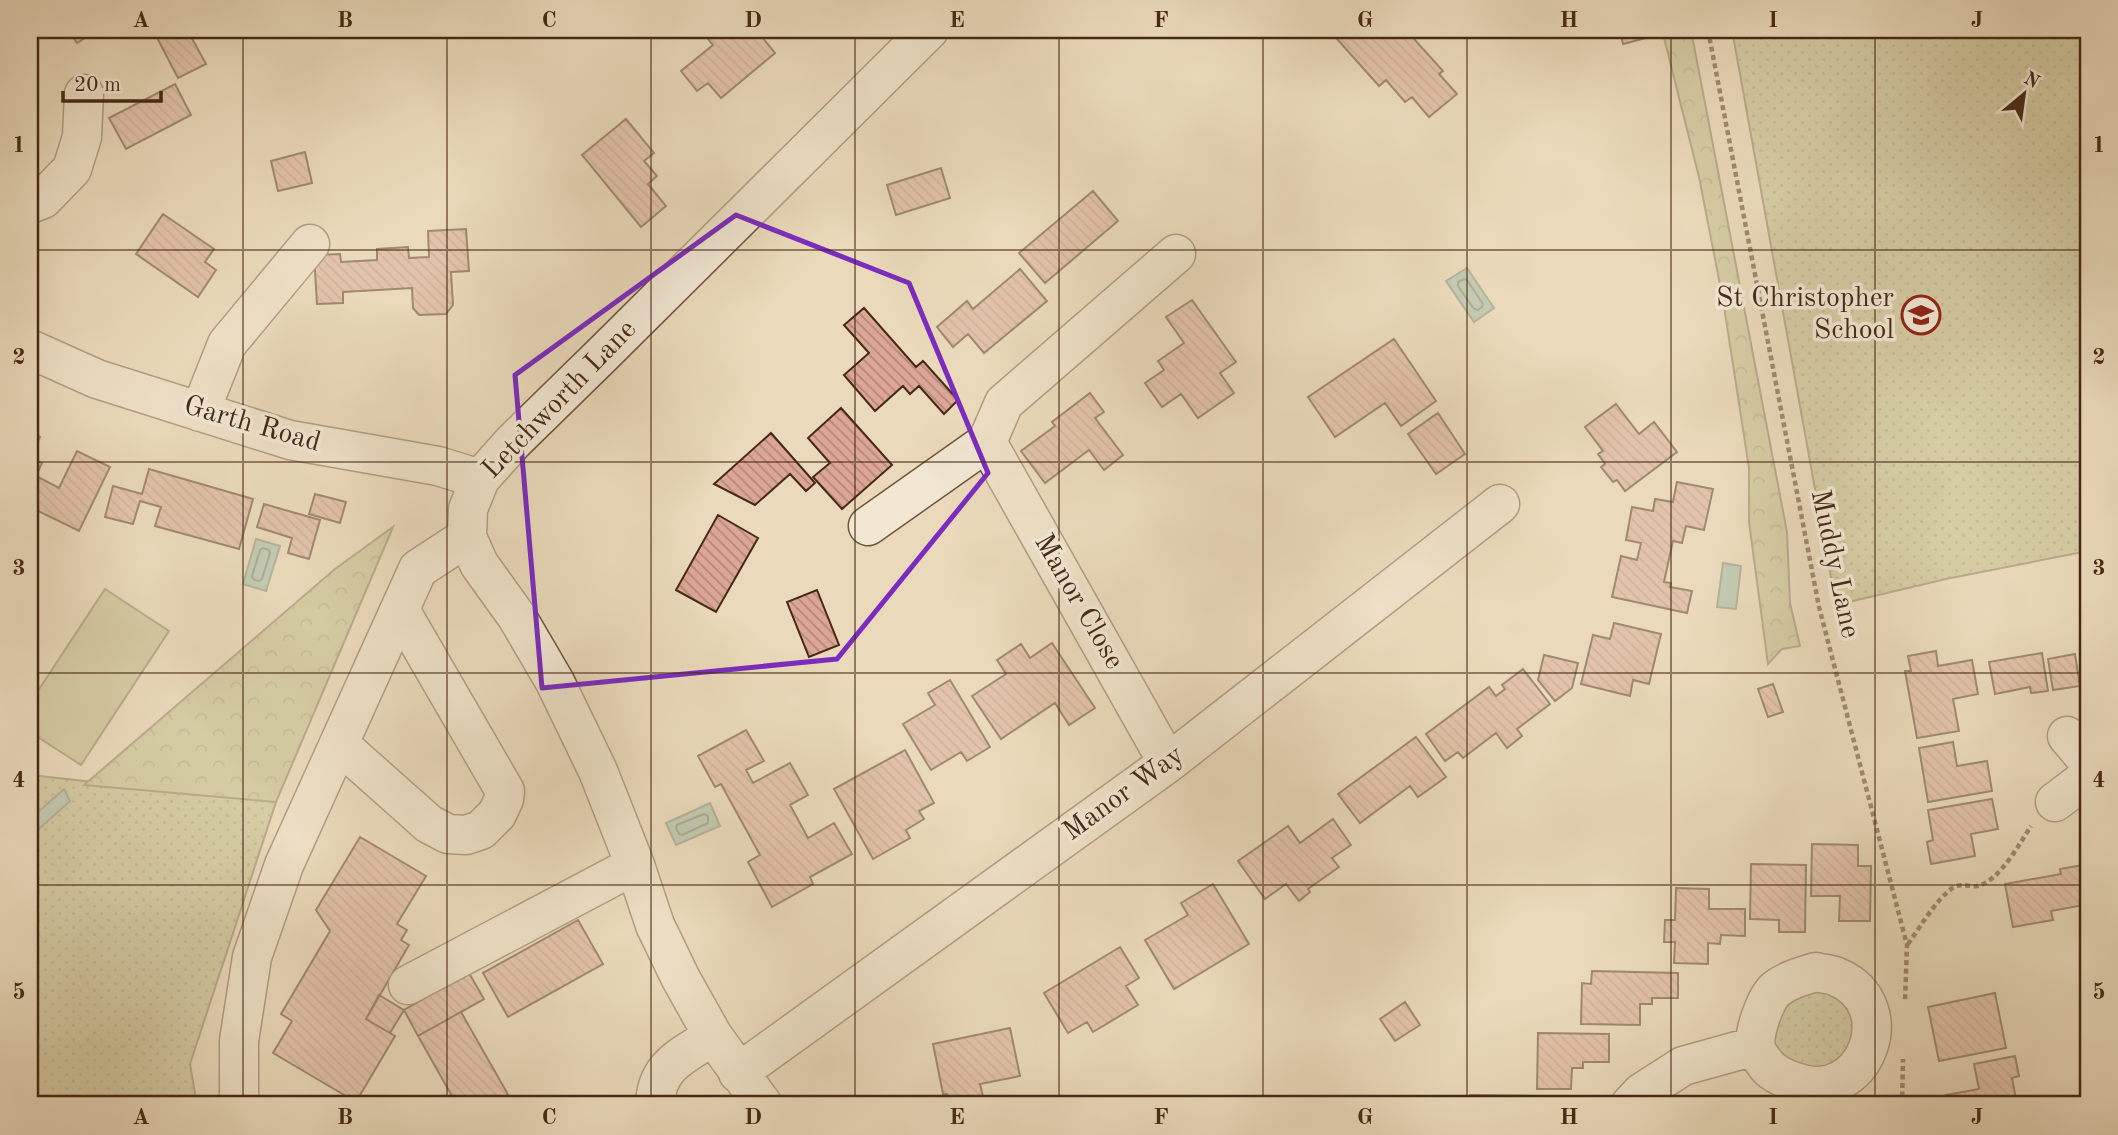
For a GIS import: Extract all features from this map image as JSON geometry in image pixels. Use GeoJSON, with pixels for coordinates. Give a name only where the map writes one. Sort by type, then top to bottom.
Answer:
{"type":"FeatureCollection","features":[{"type":"Feature","properties":{"kind":"street","name":"Letchworth Lane"},"geometry":{"type":"LineString","coordinates":[[467,537],[468,509],[480,479],[513,442],[929,30]]}},
{"type":"Feature","properties":{"kind":"street"},"geometry":{"type":"LineString","coordinates":[[30,204],[43,199],[72,169],[82,137],[84,94]]}},
{"type":"Feature","properties":{"kind":"street"},"geometry":{"type":"LineString","coordinates":[[200,412],[227,344],[310,244]]}},
{"type":"Feature","properties":{"kind":"street"},"geometry":{"type":"LineString","coordinates":[[867,526],[987,442],[1004,403],[1176,254]]}},
{"type":"Feature","properties":{"kind":"street","name":"Garth Road"},"geometry":{"type":"LineString","coordinates":[[30,349],[97,379],[290,440],[438,466],[480,479]]}},
{"type":"Feature","properties":{"kind":"street","name":"Manor Close"},"geometry":{"type":"LineString","coordinates":[[987,442],[1168,762]]}},
{"type":"Feature","properties":{"kind":"street","name":"Manor Way"},"geometry":{"type":"LineString","coordinates":[[738,1073],[1168,762],[1500,503]]}},
{"type":"Feature","properties":{"kind":"street"},"geometry":{"type":"LineString","coordinates":[[239,1105],[239,1041],[252,957],[284,864],[418,569],[467,537],[479,564],[517,617],[555,682],[598,771],[655,925],[680,977],[713,1036],[763,1105]]}},
{"type":"Feature","properties":{"kind":"street"},"geometry":{"type":"LineString","coordinates":[[339,744],[429,824],[447,834],[466,835],[481,830],[497,814],[504,800],[505,791],[400,610]]}},
{"type":"Feature","properties":{"kind":"street"},"geometry":{"type":"LineString","coordinates":[[2055,802],[2088,777]]}},
{"type":"Feature","properties":{"kind":"street"},"geometry":{"type":"LineString","coordinates":[[408,985],[635,865]]}},
{"type":"Feature","properties":{"kind":"street"},"geometry":{"type":"LineString","coordinates":[[655,1105],[663,1072],[713,1036]]}},
{"type":"Feature","properties":{"kind":"street"},"geometry":{"type":"LineString","coordinates":[[1630,1105],[1641,1094],[1684,1066],[1755,1046]]}},
{"type":"Feature","properties":{"kind":"path","name":"Muddy Lane"},"geometry":{"type":"LineString","coordinates":[[1708,30],[1819,607],[1907,945],[1905,1005]]}},
{"type":"Feature","properties":{"kind":"path"},"geometry":{"type":"LineString","coordinates":[[1907,945],[1932,909],[1952,888],[1957,885],[1979,886],[2002,869],[2040,812],[2048,804],[2055,802]]}},
{"type":"Feature","properties":{"kind":"path"},"geometry":{"type":"LineString","coordinates":[[1902,1105],[1903,1055]]}},
{"type":"Feature","properties":{"kind":"highlighted area"},"geometry":{"type":"Polygon","coordinates":[[[736,215],[909,283],[988,473],[837,659],[542,688],[515,375],[736,215]]]}},
{"type":"Feature","properties":{"kind":"green space"},"geometry":{"type":"Polygon","coordinates":[[[1662,30],[1691,30],[1787,532],[1790,603],[1800,646],[1782,649],[1768,664],[1749,522],[1749,468],[1723,300],[1699,177],[1662,30]]]}},
{"type":"Feature","properties":{"kind":"green space","name":"St Christopher School"},"geometry":{"type":"Polygon","coordinates":[[[1732,30],[2088,30],[2088,551],[1946,579],[1836,605],[1732,30]]]}},
{"type":"Feature","properties":{"kind":"green space"},"geometry":{"type":"Polygon","coordinates":[[[393,527],[276,802],[84,785],[335,569],[393,527]]]}},
{"type":"Feature","properties":{"kind":"green space"},"geometry":{"type":"Polygon","coordinates":[[[105,589],[169,631],[81,765],[30,732],[30,703],[105,589]]]}},
{"type":"Feature","properties":{"kind":"green space"},"geometry":{"type":"Polygon","coordinates":[[[30,775],[276,802],[190,1064],[197,1105],[30,1105],[30,775]]]}},
{"type":"Feature","properties":{"kind":"green space"},"geometry":{"type":"Polygon","coordinates":[[[1836,976],[1866,1056],[1780,1077],[1760,1016],[1836,976]]]}},
{"type":"Feature","properties":{"kind":"water"},"geometry":{"type":"Polygon","coordinates":[[[1467,268],[1494,308],[1474,322],[1446,281],[1467,268]]]}},
{"type":"Feature","properties":{"kind":"water"},"geometry":{"type":"Polygon","coordinates":[[[256,539],[280,546],[266,591],[243,584],[256,539]]]}},
{"type":"Feature","properties":{"kind":"water"},"geometry":{"type":"Polygon","coordinates":[[[1723,563],[1741,566],[1736,609],[1717,607],[1723,563]]]}},
{"type":"Feature","properties":{"kind":"water"},"geometry":{"type":"Polygon","coordinates":[[[64,789],[70,801],[30,837],[30,819],[64,789]]]}},
{"type":"Feature","properties":{"kind":"water"},"geometry":{"type":"Polygon","coordinates":[[[710,803],[720,826],[676,845],[666,823],[710,803]]]}},
{"type":"Feature","properties":{"kind":"building"},"geometry":{"type":"Polygon","coordinates":[[[68,30],[98,30],[77,43],[68,30]]]}},
{"type":"Feature","properties":{"kind":"building"},"geometry":{"type":"Polygon","coordinates":[[[153,30],[196,30],[189,33],[206,64],[178,78],[153,30]]]}},
{"type":"Feature","properties":{"kind":"building"},"geometry":{"type":"Polygon","coordinates":[[[710,30],[772,30],[762,37],[775,53],[721,98],[708,83],[697,91],[681,71],[713,45],[704,34],[710,30]]]}},
{"type":"Feature","properties":{"kind":"building"},"geometry":{"type":"Polygon","coordinates":[[[1329,30],[1406,30],[1443,71],[1439,74],[1457,94],[1429,117],[1412,97],[1405,102],[1386,80],[1379,86],[1329,30]]]}},
{"type":"Feature","properties":{"kind":"building"},"geometry":{"type":"Polygon","coordinates":[[[1620,30],[1644,30],[1646,38],[1623,44],[1620,30]]]}},
{"type":"Feature","properties":{"kind":"building"},"geometry":{"type":"Polygon","coordinates":[[[175,84],[191,115],[126,149],[109,118],[175,84]]]}},
{"type":"Feature","properties":{"kind":"building"},"geometry":{"type":"Polygon","coordinates":[[[626,119],[654,153],[644,161],[657,176],[648,184],[666,206],[641,227],[582,155],[626,119]]]}},
{"type":"Feature","properties":{"kind":"building"},"geometry":{"type":"Polygon","coordinates":[[[305,152],[312,183],[278,191],[271,161],[305,152]]]}},
{"type":"Feature","properties":{"kind":"building"},"geometry":{"type":"Polygon","coordinates":[[[941,168],[950,198],[896,215],[887,185],[941,168]]]}},
{"type":"Feature","properties":{"kind":"building"},"geometry":{"type":"Polygon","coordinates":[[[1093,191],[1118,221],[1045,283],[1019,253],[1093,191]]]}},
{"type":"Feature","properties":{"kind":"building"},"geometry":{"type":"Polygon","coordinates":[[[163,214],[214,249],[205,262],[216,270],[198,297],[136,254],[163,214]]]}},
{"type":"Feature","properties":{"kind":"building"},"geometry":{"type":"Polygon","coordinates":[[[466,229],[469,271],[451,272],[453,305],[446,314],[419,315],[413,308],[412,288],[343,292],[343,303],[317,304],[314,255],[340,254],[341,262],[377,260],[377,249],[408,247],[409,258],[429,257],[428,231],[466,229]]]}},
{"type":"Feature","properties":{"kind":"building"},"geometry":{"type":"Polygon","coordinates":[[[1020,269],[1047,301],[984,353],[968,334],[953,347],[937,327],[967,301],[973,309],[1020,269]]]}},
{"type":"Feature","properties":{"kind":"building"},"geometry":{"type":"Polygon","coordinates":[[[1192,300],[1236,362],[1220,373],[1234,393],[1198,418],[1181,394],[1162,407],[1145,383],[1164,370],[1158,361],[1184,343],[1166,317],[1192,300]]]}},
{"type":"Feature","properties":{"kind":"building"},"geometry":{"type":"Polygon","coordinates":[[[864,308],[916,367],[923,361],[958,400],[944,414],[919,386],[910,394],[903,386],[875,411],[844,375],[869,353],[844,325],[864,308]]]}},
{"type":"Feature","properties":{"kind":"building"},"geometry":{"type":"Polygon","coordinates":[[[1394,339],[1436,401],[1401,426],[1385,403],[1335,437],[1308,397],[1394,339]]]}},
{"type":"Feature","properties":{"kind":"building"},"geometry":{"type":"Polygon","coordinates":[[[1090,393],[1104,412],[1095,418],[1123,455],[1104,470],[1089,450],[1045,483],[1021,451],[1055,426],[1052,422],[1090,393]]]}},
{"type":"Feature","properties":{"kind":"building"},"geometry":{"type":"Polygon","coordinates":[[[1616,404],[1639,434],[1654,422],[1677,452],[1625,491],[1617,480],[1613,482],[1601,467],[1605,464],[1598,454],[1603,451],[1585,427],[1616,404]]]}},
{"type":"Feature","properties":{"kind":"building"},"geometry":{"type":"Polygon","coordinates":[[[841,408],[892,465],[842,509],[813,477],[830,463],[808,438],[841,408]]]}},
{"type":"Feature","properties":{"kind":"building"},"geometry":{"type":"Polygon","coordinates":[[[1438,413],[1465,454],[1436,474],[1408,434],[1438,413]]]}},
{"type":"Feature","properties":{"kind":"building"},"geometry":{"type":"Polygon","coordinates":[[[30,432],[40,437],[30,458],[30,432]]]}},
{"type":"Feature","properties":{"kind":"building"},"geometry":{"type":"Polygon","coordinates":[[[771,433],[815,483],[806,491],[790,474],[755,505],[714,484],[771,433]]]}},
{"type":"Feature","properties":{"kind":"building"},"geometry":{"type":"Polygon","coordinates":[[[77,451],[110,467],[79,531],[30,507],[30,458],[42,463],[36,476],[59,488],[77,451]]]}},
{"type":"Feature","properties":{"kind":"building"},"geometry":{"type":"Polygon","coordinates":[[[149,469],[253,499],[239,549],[155,526],[161,507],[140,501],[133,524],[105,517],[113,486],[142,494],[149,469]]]}},
{"type":"Feature","properties":{"kind":"building"},"geometry":{"type":"Polygon","coordinates":[[[1677,482],[1713,489],[1704,530],[1686,526],[1682,543],[1673,541],[1664,582],[1671,583],[1670,587],[1692,591],[1687,613],[1612,597],[1621,556],[1637,560],[1641,543],[1626,540],[1632,507],[1653,511],[1655,499],[1673,502],[1677,482]]]}},
{"type":"Feature","properties":{"kind":"building"},"geometry":{"type":"Polygon","coordinates":[[[315,494],[346,502],[340,523],[309,514],[315,494]]]}},
{"type":"Feature","properties":{"kind":"building"},"geometry":{"type":"Polygon","coordinates":[[[264,504],[320,520],[309,559],[288,553],[292,538],[257,527],[264,504]]]}},
{"type":"Feature","properties":{"kind":"building"},"geometry":{"type":"Polygon","coordinates":[[[718,515],[758,538],[716,612],[676,590],[718,515]]]}},
{"type":"Feature","properties":{"kind":"building"},"geometry":{"type":"Polygon","coordinates":[[[817,590],[839,645],[809,657],[787,602],[817,590]]]}},
{"type":"Feature","properties":{"kind":"building"},"geometry":{"type":"Polygon","coordinates":[[[1614,623],[1661,634],[1649,684],[1633,680],[1630,696],[1581,684],[1593,635],[1610,639],[1614,623]]]}},
{"type":"Feature","properties":{"kind":"building"},"geometry":{"type":"Polygon","coordinates":[[[1052,643],[1095,708],[1069,725],[1055,703],[1001,739],[972,696],[1006,674],[997,660],[1021,644],[1030,658],[1052,643]]]}},
{"type":"Feature","properties":{"kind":"building"},"geometry":{"type":"Polygon","coordinates":[[[1936,651],[1938,666],[1972,660],[1978,694],[1953,699],[1959,731],[1917,738],[1905,671],[1911,671],[1908,656],[1936,651]]]}},
{"type":"Feature","properties":{"kind":"building"},"geometry":{"type":"Polygon","coordinates":[[[2042,653],[2048,691],[2031,693],[2030,687],[1995,694],[1989,662],[2042,653]]]}},
{"type":"Feature","properties":{"kind":"building"},"geometry":{"type":"Polygon","coordinates":[[[2075,654],[2080,686],[2053,690],[2048,659],[2075,654]]]}},
{"type":"Feature","properties":{"kind":"building"},"geometry":{"type":"Polygon","coordinates":[[[1544,655],[1578,663],[1572,688],[1555,701],[1538,680],[1544,655]]]}},
{"type":"Feature","properties":{"kind":"building"},"geometry":{"type":"Polygon","coordinates":[[[1523,669],[1550,704],[1517,729],[1522,736],[1507,748],[1496,733],[1463,758],[1458,752],[1445,761],[1426,734],[1489,687],[1496,696],[1505,689],[1502,685],[1523,669]]]}},
{"type":"Feature","properties":{"kind":"building"},"geometry":{"type":"Polygon","coordinates":[[[950,680],[990,747],[967,761],[961,752],[931,770],[903,724],[935,705],[928,693],[950,680]]]}},
{"type":"Feature","properties":{"kind":"building"},"geometry":{"type":"Polygon","coordinates":[[[1773,684],[1783,712],[1768,717],[1758,689],[1773,684]]]}},
{"type":"Feature","properties":{"kind":"building"},"geometry":{"type":"Polygon","coordinates":[[[746,730],[764,761],[746,770],[753,783],[790,763],[808,795],[790,805],[808,838],[834,823],[852,854],[810,877],[813,884],[772,907],[748,862],[760,855],[721,784],[715,787],[698,756],[746,730]]]}},
{"type":"Feature","properties":{"kind":"building"},"geometry":{"type":"Polygon","coordinates":[[[1416,737],[1446,777],[1418,797],[1410,786],[1360,823],[1338,794],[1416,737]]]}},
{"type":"Feature","properties":{"kind":"building"},"geometry":{"type":"Polygon","coordinates":[[[1953,742],[1957,766],[1987,761],[1992,791],[1928,802],[1919,748],[1953,742]]]}},
{"type":"Feature","properties":{"kind":"building"},"geometry":{"type":"Polygon","coordinates":[[[905,750],[934,803],[919,811],[924,819],[906,830],[910,838],[873,859],[834,789],[905,750]]]}},
{"type":"Feature","properties":{"kind":"building"},"geometry":{"type":"Polygon","coordinates":[[[1992,799],[1998,829],[1971,834],[1975,856],[1931,864],[1927,842],[1933,840],[1928,810],[1992,799]]]}},
{"type":"Feature","properties":{"kind":"building"},"geometry":{"type":"Polygon","coordinates":[[[1333,819],[1351,845],[1332,858],[1339,867],[1308,889],[1310,892],[1299,901],[1286,884],[1265,899],[1238,861],[1288,826],[1300,843],[1333,819]]]}},
{"type":"Feature","properties":{"kind":"building"},"geometry":{"type":"Polygon","coordinates":[[[360,837],[426,876],[397,924],[407,930],[401,940],[409,945],[366,1019],[395,1036],[356,1102],[273,1053],[292,1021],[281,1014],[330,931],[316,910],[360,837]]]}},
{"type":"Feature","properties":{"kind":"building"},"geometry":{"type":"Polygon","coordinates":[[[1812,844],[1858,845],[1858,866],[1871,866],[1870,921],[1839,921],[1840,896],[1811,896],[1812,844]]]}},
{"type":"Feature","properties":{"kind":"building"},"geometry":{"type":"Polygon","coordinates":[[[1751,864],[1806,865],[1805,932],[1779,932],[1779,920],[1750,919],[1751,864]]]}},
{"type":"Feature","properties":{"kind":"building"},"geometry":{"type":"Polygon","coordinates":[[[2088,864],[2088,900],[2084,900],[2084,905],[2051,911],[2053,920],[2013,927],[2005,884],[2061,874],[2060,869],[2088,864]]]}},
{"type":"Feature","properties":{"kind":"building"},"geometry":{"type":"Polygon","coordinates":[[[1213,884],[1249,944],[1174,989],[1145,940],[1188,915],[1181,903],[1213,884]]]}},
{"type":"Feature","properties":{"kind":"building"},"geometry":{"type":"Polygon","coordinates":[[[1676,888],[1709,889],[1709,909],[1745,909],[1745,936],[1721,935],[1720,944],[1708,943],[1708,964],[1674,963],[1675,942],[1664,942],[1665,920],[1675,920],[1676,888]]]}},
{"type":"Feature","properties":{"kind":"building"},"geometry":{"type":"Polygon","coordinates":[[[578,920],[603,964],[508,1017],[483,973],[578,920]]]}},
{"type":"Feature","properties":{"kind":"building"},"geometry":{"type":"Polygon","coordinates":[[[1120,947],[1139,978],[1126,986],[1138,1005],[1093,1032],[1087,1022],[1068,1033],[1044,993],[1120,947]]]}},
{"type":"Feature","properties":{"kind":"building"},"geometry":{"type":"Polygon","coordinates":[[[1592,971],[1678,973],[1678,998],[1652,998],[1652,1004],[1640,1004],[1640,1025],[1581,1024],[1582,983],[1591,984],[1592,971]]]}},
{"type":"Feature","properties":{"kind":"building"},"geometry":{"type":"Polygon","coordinates":[[[469,973],[484,999],[418,1036],[404,1010],[469,973]]]}},
{"type":"Feature","properties":{"kind":"building"},"geometry":{"type":"Polygon","coordinates":[[[1995,993],[2006,1048],[1939,1061],[1928,1007],[1995,993]]]}},
{"type":"Feature","properties":{"kind":"building"},"geometry":{"type":"Polygon","coordinates":[[[379,995],[404,1010],[390,1033],[366,1019],[379,995]]]}},
{"type":"Feature","properties":{"kind":"building"},"geometry":{"type":"Polygon","coordinates":[[[1405,1002],[1420,1025],[1395,1041],[1380,1019],[1405,1002]]]}},
{"type":"Feature","properties":{"kind":"building"},"geometry":{"type":"Polygon","coordinates":[[[461,1012],[514,1105],[457,1105],[418,1036],[461,1012]]]}},
{"type":"Feature","properties":{"kind":"building"},"geometry":{"type":"Polygon","coordinates":[[[1010,1028],[1020,1076],[980,1084],[985,1105],[950,1105],[947,1094],[943,1094],[933,1044],[1010,1028]]]}},
{"type":"Feature","properties":{"kind":"building"},"geometry":{"type":"Polygon","coordinates":[[[1538,1033],[1609,1034],[1609,1062],[1583,1062],[1583,1068],[1572,1068],[1571,1089],[1537,1089],[1538,1033]]]}},
{"type":"Feature","properties":{"kind":"building"},"geometry":{"type":"Polygon","coordinates":[[[2015,1056],[2019,1076],[2012,1078],[2017,1105],[1948,1105],[1946,1095],[1979,1089],[1974,1064],[2015,1056]]]}},
{"type":"Feature","properties":{"kind":"building"},"geometry":{"type":"Polygon","coordinates":[[[1470,1095],[1541,1096],[1541,1105],[1470,1105],[1470,1095]]]}},
{"type":"Feature","properties":{"kind":"place","name":"St Christopher School"},"geometry":{"type":"Point","coordinates":[1921,315]}}]}
